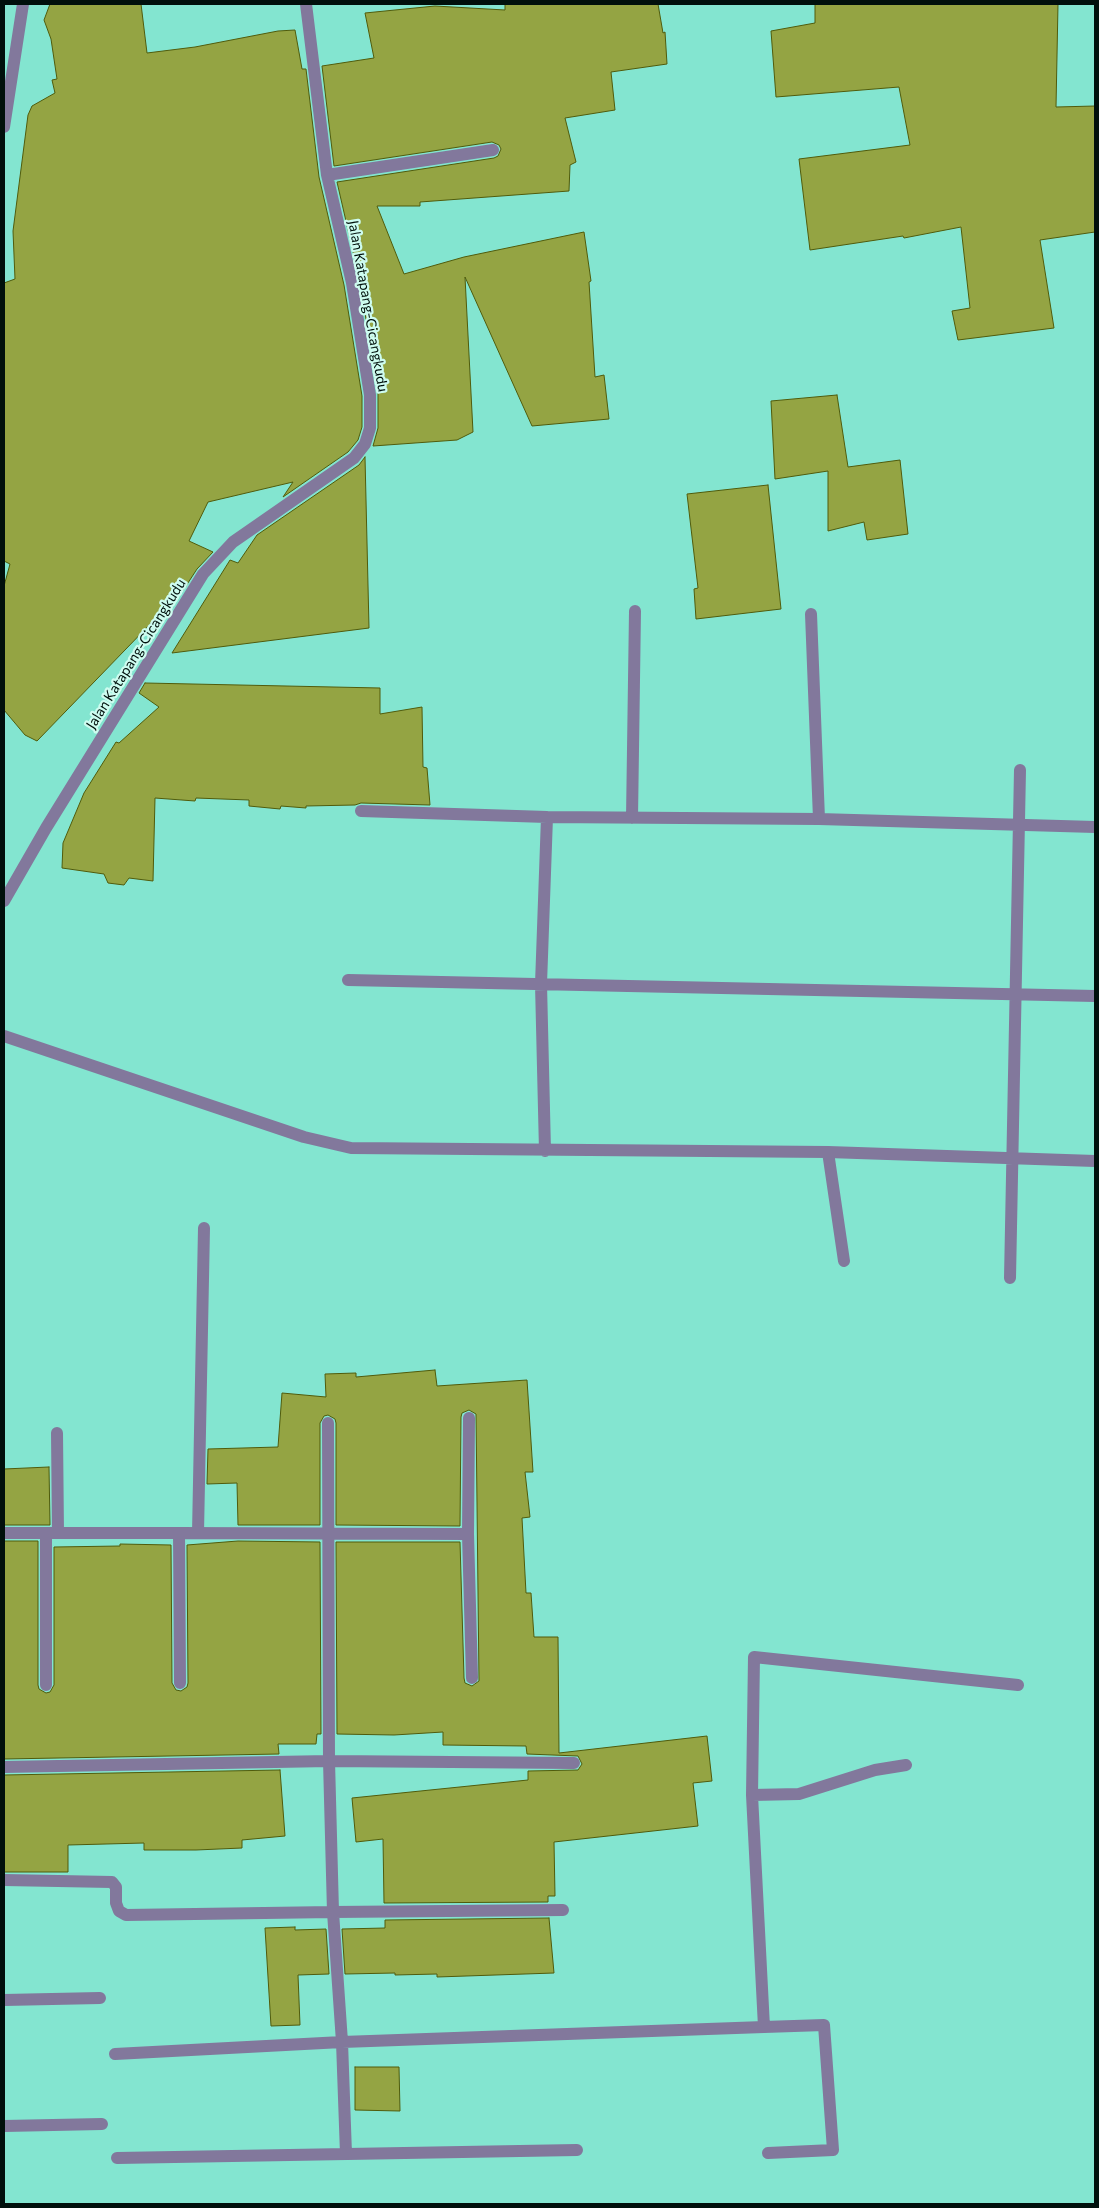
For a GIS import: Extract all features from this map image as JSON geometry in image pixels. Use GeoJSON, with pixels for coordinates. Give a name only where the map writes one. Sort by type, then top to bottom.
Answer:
{"type":"FeatureCollection","features":[{"type":"Feature","properties":{"kind":"street"},"geometry":{"type":"LineString","coordinates":[[4,127],[23,4]]}},
{"type":"Feature","properties":{"kind":"street","name":"Jalan Katapang-Cicangkudu"},"geometry":{"type":"LineString","coordinates":[[4,901],[51,820],[203,574],[234,542],[354,458],[365,444],[370,428],[370,395],[352,284],[327,175],[306,4]]}},
{"type":"Feature","properties":{"kind":"street"},"geometry":{"type":"LineString","coordinates":[[327,175],[493,150]]}},
{"type":"Feature","properties":{"kind":"street"},"geometry":{"type":"LineString","coordinates":[[632,818],[635,611]]}},
{"type":"Feature","properties":{"kind":"street"},"geometry":{"type":"LineString","coordinates":[[811,614],[819,819]]}},
{"type":"Feature","properties":{"kind":"street"},"geometry":{"type":"LineString","coordinates":[[1010,1278],[1020,770]]}},
{"type":"Feature","properties":{"kind":"street"},"geometry":{"type":"LineString","coordinates":[[361,812],[546,817],[819,819],[1095,827]]}},
{"type":"Feature","properties":{"kind":"street"},"geometry":{"type":"LineString","coordinates":[[545,1151],[541,984],[546,817]]}},
{"type":"Feature","properties":{"kind":"street"},"geometry":{"type":"LineString","coordinates":[[348,980],[1095,996]]}},
{"type":"Feature","properties":{"kind":"street"},"geometry":{"type":"LineString","coordinates":[[4,1036],[279,1130],[351,1148],[828,1152],[1095,1161]]}},
{"type":"Feature","properties":{"kind":"street"},"geometry":{"type":"LineString","coordinates":[[828,1152],[844,1261]]}},
{"type":"Feature","properties":{"kind":"street"},"geometry":{"type":"LineString","coordinates":[[198,1534],[204,1228]]}},
{"type":"Feature","properties":{"kind":"street"},"geometry":{"type":"LineString","coordinates":[[469,1418],[468,1534],[472,1678]]}},
{"type":"Feature","properties":{"kind":"street"},"geometry":{"type":"LineString","coordinates":[[328,1423],[329,1761],[333,1912],[342,2042],[346,2154]]}},
{"type":"Feature","properties":{"kind":"street"},"geometry":{"type":"LineString","coordinates":[[46,1685],[57,1433]]}},
{"type":"Feature","properties":{"kind":"street"},"geometry":{"type":"LineString","coordinates":[[4,1533],[468,1534]]}},
{"type":"Feature","properties":{"kind":"street"},"geometry":{"type":"LineString","coordinates":[[179,1534],[180,1683]]}},
{"type":"Feature","properties":{"kind":"street"},"geometry":{"type":"LineString","coordinates":[[764,2027],[752,1795],[754,1657],[1018,1685]]}},
{"type":"Feature","properties":{"kind":"street"},"geometry":{"type":"LineString","coordinates":[[4,1767],[329,1761],[574,1763]]}},
{"type":"Feature","properties":{"kind":"street"},"geometry":{"type":"LineString","coordinates":[[752,1795],[799,1794],[875,1770],[906,1765]]}},
{"type":"Feature","properties":{"kind":"street"},"geometry":{"type":"LineString","coordinates":[[4,1880],[112,1882],[116,1887],[116,1903],[119,1911],[126,1915],[563,1910]]}},
{"type":"Feature","properties":{"kind":"street"},"geometry":{"type":"LineString","coordinates":[[4,2000],[100,1998]]}},
{"type":"Feature","properties":{"kind":"street"},"geometry":{"type":"LineString","coordinates":[[115,2054],[342,2042],[824,2025],[833,2150],[768,2153]]}},
{"type":"Feature","properties":{"kind":"street"},"geometry":{"type":"LineString","coordinates":[[4,2126],[102,2124]]}},
{"type":"Feature","properties":{"kind":"street"},"geometry":{"type":"LineString","coordinates":[[118,2158],[577,2150]]}},
{"type":"Feature","properties":{"kind":"building"},"geometry":{"type":"Polygon","coordinates":[[[50,4],[141,4],[147,53],[195,47],[278,31],[295,30],[302,69],[306,69],[319,177],[344,285],[362,396],[362,427],[358,440],[348,452],[283,497],[293,482],[208,502],[189,541],[213,552],[197,569],[184,589],[37,741],[25,735],[4,710],[4,586],[10,564],[4,561],[4,283],[15,279],[13,231],[28,115],[32,106],[55,93],[52,80],[57,79],[51,39],[44,20],[50,4]]]}},
{"type":"Feature","properties":{"kind":"building"},"geometry":{"type":"Polygon","coordinates":[[[505,4],[658,4],[663,33],[665,32],[667,64],[611,72],[615,110],[565,118],[576,162],[570,165],[569,191],[420,202],[420,206],[377,206],[404,274],[464,257],[584,232],[591,281],[589,282],[595,377],[604,375],[609,419],[532,426],[465,277],[473,432],[457,440],[373,446],[378,428],[378,394],[360,282],[337,182],[494,158],[498,156],[501,149],[499,145],[492,142],[334,166],[322,66],[374,58],[365,13],[435,6],[505,10],[505,4]]]}},
{"type":"Feature","properties":{"kind":"building"},"geometry":{"type":"Polygon","coordinates":[[[815,4],[1058,4],[1056,107],[1095,106],[1095,232],[1040,240],[1054,328],[958,340],[952,311],[970,308],[961,227],[904,238],[903,236],[810,250],[799,159],[910,145],[899,87],[776,97],[771,31],[815,23],[815,4]]]}},
{"type":"Feature","properties":{"kind":"building"},"geometry":{"type":"Polygon","coordinates":[[[837,395],[848,467],[900,460],[908,534],[867,540],[864,522],[828,531],[828,471],[775,479],[771,401],[837,395]]]}},
{"type":"Feature","properties":{"kind":"building"},"geometry":{"type":"Polygon","coordinates":[[[365,457],[369,628],[172,653],[230,560],[238,563],[257,535],[359,465],[365,457]]]}},
{"type":"Feature","properties":{"kind":"building"},"geometry":{"type":"Polygon","coordinates":[[[768,485],[781,609],[696,619],[694,589],[698,588],[687,494],[768,485]]]}},
{"type":"Feature","properties":{"kind":"building"},"geometry":{"type":"Polygon","coordinates":[[[145,683],[380,688],[380,714],[422,707],[423,767],[427,768],[430,805],[361,803],[355,805],[306,806],[306,808],[281,806],[280,809],[249,806],[249,800],[196,798],[195,801],[155,798],[153,881],[129,878],[124,885],[108,883],[104,874],[62,868],[63,843],[84,793],[116,742],[119,743],[159,707],[139,693],[145,683]]]}},
{"type":"Feature","properties":{"kind":"building"},"geometry":{"type":"Polygon","coordinates":[[[435,1370],[437,1386],[527,1380],[533,1472],[525,1472],[530,1517],[522,1518],[526,1593],[531,1593],[534,1637],[558,1637],[559,1753],[707,1736],[712,1781],[693,1783],[698,1826],[554,1842],[555,1896],[548,1896],[548,1902],[384,1903],[383,1839],[356,1842],[352,1798],[528,1780],[528,1771],[578,1770],[582,1764],[578,1756],[527,1754],[526,1746],[443,1745],[443,1732],[394,1735],[337,1734],[336,1542],[460,1542],[464,1678],[465,1683],[472,1686],[479,1681],[476,1414],[469,1410],[462,1413],[461,1417],[460,1526],[336,1525],[336,1423],[335,1419],[328,1415],[324,1416],[320,1423],[320,1525],[238,1525],[237,1483],[207,1484],[208,1449],[278,1447],[282,1393],[326,1397],[325,1374],[356,1373],[356,1377],[435,1370]]]}},
{"type":"Feature","properties":{"kind":"building"},"geometry":{"type":"Polygon","coordinates":[[[49,1467],[50,1525],[4,1525],[4,1469],[49,1467]]]}},
{"type":"Feature","properties":{"kind":"building"},"geometry":{"type":"Polygon","coordinates":[[[4,1541],[38,1541],[38,1685],[39,1689],[46,1693],[50,1692],[54,1685],[54,1547],[120,1546],[120,1544],[171,1545],[172,1683],[176,1690],[181,1691],[187,1687],[188,1683],[187,1545],[238,1541],[320,1542],[321,1734],[317,1734],[316,1744],[278,1744],[279,1754],[4,1759],[4,1541]]]}},
{"type":"Feature","properties":{"kind":"building"},"geometry":{"type":"Polygon","coordinates":[[[280,1770],[285,1836],[242,1840],[242,1848],[196,1850],[144,1850],[144,1843],[68,1845],[68,1872],[4,1872],[4,1775],[280,1770]]]}},
{"type":"Feature","properties":{"kind":"building"},"geometry":{"type":"Polygon","coordinates":[[[549,1918],[554,1973],[437,1977],[437,1974],[345,1974],[342,1929],[385,1928],[385,1920],[549,1918]]]}},
{"type":"Feature","properties":{"kind":"building"},"geometry":{"type":"Polygon","coordinates":[[[295,1927],[295,1930],[326,1929],[329,1974],[298,1975],[300,2025],[271,2026],[265,1928],[295,1927]]]}},
{"type":"Feature","properties":{"kind":"building"},"geometry":{"type":"Polygon","coordinates":[[[355,2067],[399,2067],[400,2111],[355,2110],[355,2067]]]}}]}
